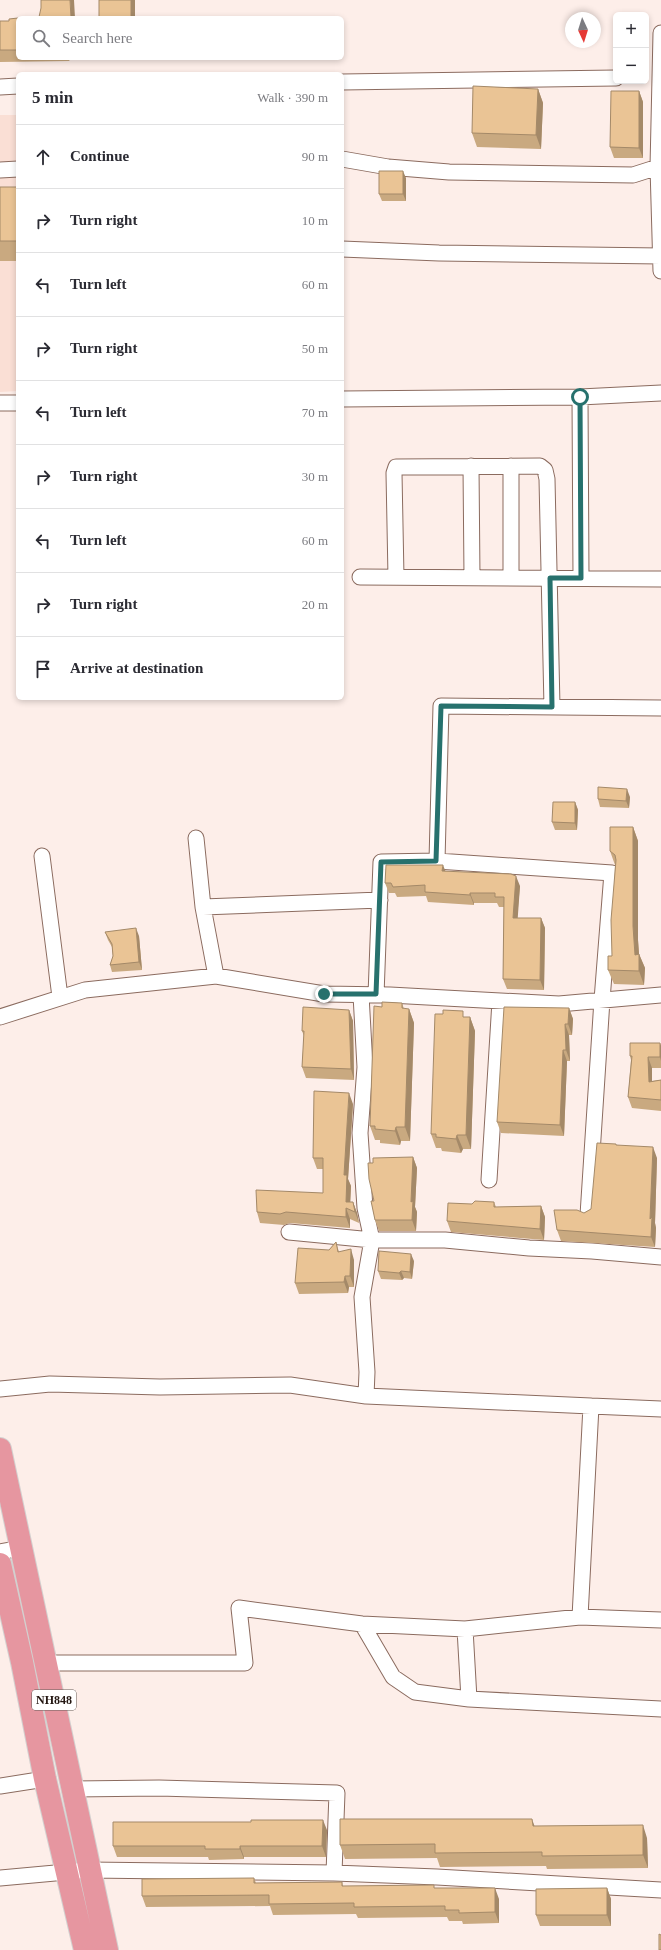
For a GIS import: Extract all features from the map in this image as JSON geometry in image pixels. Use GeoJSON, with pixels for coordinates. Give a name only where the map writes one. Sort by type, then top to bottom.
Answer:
{"type":"FeatureCollection","features":[{"type":"Feature","properties":{"kind":"highway","name":"NH848"},"geometry":{"type":"LineString","coordinates":[[0,1449],[73,1789],[88,1870],[107,1950]]}},
{"type":"Feature","properties":{"kind":"highway","name":"NH848"},"geometry":{"type":"LineString","coordinates":[[0,1564],[22,1662],[45,1779],[85,1950]]}},
{"type":"Feature","properties":{"kind":"street"},"geometry":{"type":"LineString","coordinates":[[661,33],[653,78],[660,186],[661,271]]}},
{"type":"Feature","properties":{"kind":"street"},"geometry":{"type":"LineString","coordinates":[[344,82],[613,78]]}},
{"type":"Feature","properties":{"kind":"street"},"geometry":{"type":"LineString","coordinates":[[0,87],[16,86]]}},
{"type":"Feature","properties":{"kind":"street"},"geometry":{"type":"LineString","coordinates":[[344,159],[388,167],[449,172],[633,175],[658,167]]}},
{"type":"Feature","properties":{"kind":"street"},"geometry":{"type":"LineString","coordinates":[[0,170],[16,169]]}},
{"type":"Feature","properties":{"kind":"street"},"geometry":{"type":"LineString","coordinates":[[344,249],[439,253],[661,256]]}},
{"type":"Feature","properties":{"kind":"street"},"geometry":{"type":"LineString","coordinates":[[344,399],[580,397],[661,394]]}},
{"type":"Feature","properties":{"kind":"street"},"geometry":{"type":"LineString","coordinates":[[580,397],[581,578]]}},
{"type":"Feature","properties":{"kind":"street"},"geometry":{"type":"LineString","coordinates":[[0,403],[16,402]]}},
{"type":"Feature","properties":{"kind":"street"},"geometry":{"type":"LineString","coordinates":[[471,466],[472,577]]}},
{"type":"Feature","properties":{"kind":"street"},"geometry":{"type":"LineString","coordinates":[[511,466],[511,578]]}},
{"type":"Feature","properties":{"kind":"street"},"geometry":{"type":"LineString","coordinates":[[396,577],[394,473],[396,467],[540,466],[545,470],[547,479],[550,578],[552,707]]}},
{"type":"Feature","properties":{"kind":"street"},"geometry":{"type":"LineString","coordinates":[[360,577],[661,579]]}},
{"type":"Feature","properties":{"kind":"street"},"geometry":{"type":"LineString","coordinates":[[436,861],[441,706],[661,708]]}},
{"type":"Feature","properties":{"kind":"street"},"geometry":{"type":"LineString","coordinates":[[196,838],[203,908],[216,976]]}},
{"type":"Feature","properties":{"kind":"street"},"geometry":{"type":"LineString","coordinates":[[42,856],[60,997]]}},
{"type":"Feature","properties":{"kind":"street"},"geometry":{"type":"LineString","coordinates":[[366,1396],[367,1372],[362,1297],[372,1240],[365,1208],[360,1133],[369,995],[380,900],[381,862],[436,861],[612,873],[588,1215]]}},
{"type":"Feature","properties":{"kind":"street"},"geometry":{"type":"LineString","coordinates":[[203,908],[380,900]]}},
{"type":"Feature","properties":{"kind":"street"},"geometry":{"type":"LineString","coordinates":[[0,1017],[85,990],[216,976],[324,994],[559,1004],[661,995]]}},
{"type":"Feature","properties":{"kind":"street"},"geometry":{"type":"LineString","coordinates":[[489,1180],[500,1001]]}},
{"type":"Feature","properties":{"kind":"street"},"geometry":{"type":"LineString","coordinates":[[289,1232],[372,1240],[445,1240],[529,1248],[592,1251],[661,1257]]}},
{"type":"Feature","properties":{"kind":"street"},"geometry":{"type":"LineString","coordinates":[[0,1389],[50,1384],[160,1387],[290,1385],[366,1396],[661,1409]]}},
{"type":"Feature","properties":{"kind":"street"},"geometry":{"type":"LineString","coordinates":[[580,1617],[591,1406]]}},
{"type":"Feature","properties":{"kind":"street"},"geometry":{"type":"LineString","coordinates":[[0,1552],[21,1548]]}},
{"type":"Feature","properties":{"kind":"street"},"geometry":{"type":"LineString","coordinates":[[46,1662],[245,1663],[239,1608],[362,1624],[465,1628],[580,1617],[661,1620]]}},
{"type":"Feature","properties":{"kind":"street"},"geometry":{"type":"LineString","coordinates":[[362,1624],[393,1677],[415,1692],[469,1699],[661,1709]]}},
{"type":"Feature","properties":{"kind":"street"},"geometry":{"type":"LineString","coordinates":[[465,1628],[469,1699]]}},
{"type":"Feature","properties":{"kind":"street"},"geometry":{"type":"LineString","coordinates":[[0,1786],[45,1779]]}},
{"type":"Feature","properties":{"kind":"street"},"geometry":{"type":"LineString","coordinates":[[73,1789],[158,1788],[337,1793],[334,1873]]}},
{"type":"Feature","properties":{"kind":"street"},"geometry":{"type":"LineString","coordinates":[[0,1878],[88,1870],[334,1873],[445,1877],[661,1890]]}},
{"type":"Feature","properties":{"kind":"shaded area"},"geometry":{"type":"Polygon","coordinates":[[[0,115],[16,115],[16,391],[0,392],[0,115]]]}},
{"type":"Feature","properties":{"kind":"building"},"geometry":{"type":"Polygon","coordinates":[[[41,0],[70,0],[71,16],[39,16],[41,0]]]}},
{"type":"Feature","properties":{"kind":"building"},"geometry":{"type":"Polygon","coordinates":[[[99,0],[131,0],[131,16],[99,16],[99,0]]]}},
{"type":"Feature","properties":{"kind":"building"},"geometry":{"type":"Polygon","coordinates":[[[16,18],[16,50],[0,50],[0,21],[9,21],[9,19],[16,18]]]}},
{"type":"Feature","properties":{"kind":"building"},"geometry":{"type":"Polygon","coordinates":[[[473,86],[538,89],[536,135],[472,133],[473,86]]]}},
{"type":"Feature","properties":{"kind":"building"},"geometry":{"type":"Polygon","coordinates":[[[611,91],[639,91],[639,148],[610,147],[611,91]]]}},
{"type":"Feature","properties":{"kind":"building"},"geometry":{"type":"Polygon","coordinates":[[[379,171],[403,171],[403,194],[379,194],[379,171]]]}},
{"type":"Feature","properties":{"kind":"building"},"geometry":{"type":"Polygon","coordinates":[[[0,187],[16,187],[16,241],[0,241],[0,187]]]}},
{"type":"Feature","properties":{"kind":"building"},"geometry":{"type":"Polygon","coordinates":[[[598,787],[627,789],[626,801],[598,799],[598,787]]]}},
{"type":"Feature","properties":{"kind":"building"},"geometry":{"type":"Polygon","coordinates":[[[553,802],[575,802],[575,823],[552,822],[553,802]]]}},
{"type":"Feature","properties":{"kind":"building"},"geometry":{"type":"Polygon","coordinates":[[[610,827],[633,827],[633,926],[635,955],[639,954],[639,971],[608,970],[608,956],[612,956],[611,920],[616,860],[615,855],[610,851],[610,827]]]}},
{"type":"Feature","properties":{"kind":"building"},"geometry":{"type":"Polygon","coordinates":[[[386,865],[443,865],[442,871],[511,874],[516,876],[513,918],[541,918],[540,980],[503,979],[504,897],[495,897],[495,893],[470,893],[470,895],[425,892],[425,885],[393,887],[391,883],[385,883],[386,865]]]}},
{"type":"Feature","properties":{"kind":"building"},"geometry":{"type":"Polygon","coordinates":[[[136,928],[139,962],[110,965],[113,956],[112,944],[105,932],[136,928]]]}},
{"type":"Feature","properties":{"kind":"building"},"geometry":{"type":"Polygon","coordinates":[[[382,1002],[402,1003],[402,1008],[409,1009],[405,1127],[396,1127],[395,1131],[375,1129],[375,1126],[370,1126],[374,1006],[382,1007],[382,1002]]]}},
{"type":"Feature","properties":{"kind":"building"},"geometry":{"type":"Polygon","coordinates":[[[303,1007],[349,1010],[351,1069],[302,1067],[304,1031],[302,1031],[303,1007]]]}},
{"type":"Feature","properties":{"kind":"building"},"geometry":{"type":"Polygon","coordinates":[[[504,1007],[569,1008],[568,1024],[565,1024],[566,1050],[563,1050],[560,1125],[497,1122],[504,1007]]]}},
{"type":"Feature","properties":{"kind":"building"},"geometry":{"type":"Polygon","coordinates":[[[443,1010],[463,1011],[463,1017],[470,1017],[466,1135],[457,1135],[456,1139],[436,1137],[436,1134],[431,1134],[435,1014],[443,1014],[443,1010]]]}},
{"type":"Feature","properties":{"kind":"building"},"geometry":{"type":"Polygon","coordinates":[[[630,1043],[660,1043],[660,1057],[648,1057],[649,1082],[661,1080],[661,1100],[628,1097],[632,1056],[630,1056],[630,1043]]]}},
{"type":"Feature","properties":{"kind":"building"},"geometry":{"type":"Polygon","coordinates":[[[314,1091],[349,1093],[344,1175],[347,1175],[346,1202],[353,1202],[355,1212],[346,1208],[346,1217],[286,1212],[280,1214],[257,1212],[256,1190],[323,1193],[323,1158],[313,1158],[314,1091]]]}},
{"type":"Feature","properties":{"kind":"building"},"geometry":{"type":"Polygon","coordinates":[[[597,1143],[653,1147],[650,1219],[652,1217],[651,1237],[557,1230],[554,1210],[577,1210],[584,1213],[591,1209],[597,1143]]]}},
{"type":"Feature","properties":{"kind":"building"},"geometry":{"type":"Polygon","coordinates":[[[413,1157],[411,1202],[413,1201],[412,1220],[375,1220],[371,1201],[374,1201],[369,1179],[368,1163],[373,1163],[373,1158],[413,1157]]]}},
{"type":"Feature","properties":{"kind":"building"},"geometry":{"type":"Polygon","coordinates":[[[475,1201],[494,1202],[494,1207],[541,1206],[540,1229],[447,1221],[448,1203],[472,1204],[475,1201]]]}},
{"type":"Feature","properties":{"kind":"building"},"geometry":{"type":"Polygon","coordinates":[[[336,1242],[338,1252],[351,1249],[350,1276],[345,1276],[344,1282],[295,1283],[298,1248],[329,1250],[336,1242]]]}},
{"type":"Feature","properties":{"kind":"building"},"geometry":{"type":"Polygon","coordinates":[[[379,1251],[411,1254],[410,1272],[401,1271],[399,1273],[378,1271],[379,1251]]]}},
{"type":"Feature","properties":{"kind":"building"},"geometry":{"type":"Polygon","coordinates":[[[340,1819],[532,1819],[533,1826],[643,1825],[643,1855],[542,1856],[542,1852],[435,1853],[435,1844],[340,1845],[340,1819]]]}},
{"type":"Feature","properties":{"kind":"building"},"geometry":{"type":"Polygon","coordinates":[[[251,1820],[323,1820],[322,1846],[240,1846],[240,1849],[205,1849],[205,1846],[113,1846],[113,1822],[251,1822],[251,1820]]]}},
{"type":"Feature","properties":{"kind":"building"},"geometry":{"type":"Polygon","coordinates":[[[254,1878],[254,1883],[342,1882],[342,1886],[434,1885],[434,1888],[495,1888],[495,1912],[459,1913],[459,1910],[445,1910],[445,1906],[354,1907],[354,1903],[269,1904],[269,1895],[142,1896],[142,1879],[254,1878]]]}},
{"type":"Feature","properties":{"kind":"building"},"geometry":{"type":"Polygon","coordinates":[[[607,1888],[607,1915],[536,1915],[536,1889],[607,1888]]]}},
{"type":"Feature","properties":{"kind":"building"},"geometry":{"type":"Polygon","coordinates":[[[659,1934],[661,1935],[661,1950],[659,1950],[659,1934]]]}},
{"type":"Feature","properties":{"kind":"route"},"geometry":{"type":"LineString","coordinates":[[324,994],[376,994],[381,862],[436,861],[441,706],[552,707],[550,578],[581,578],[580,397]]}}]}
